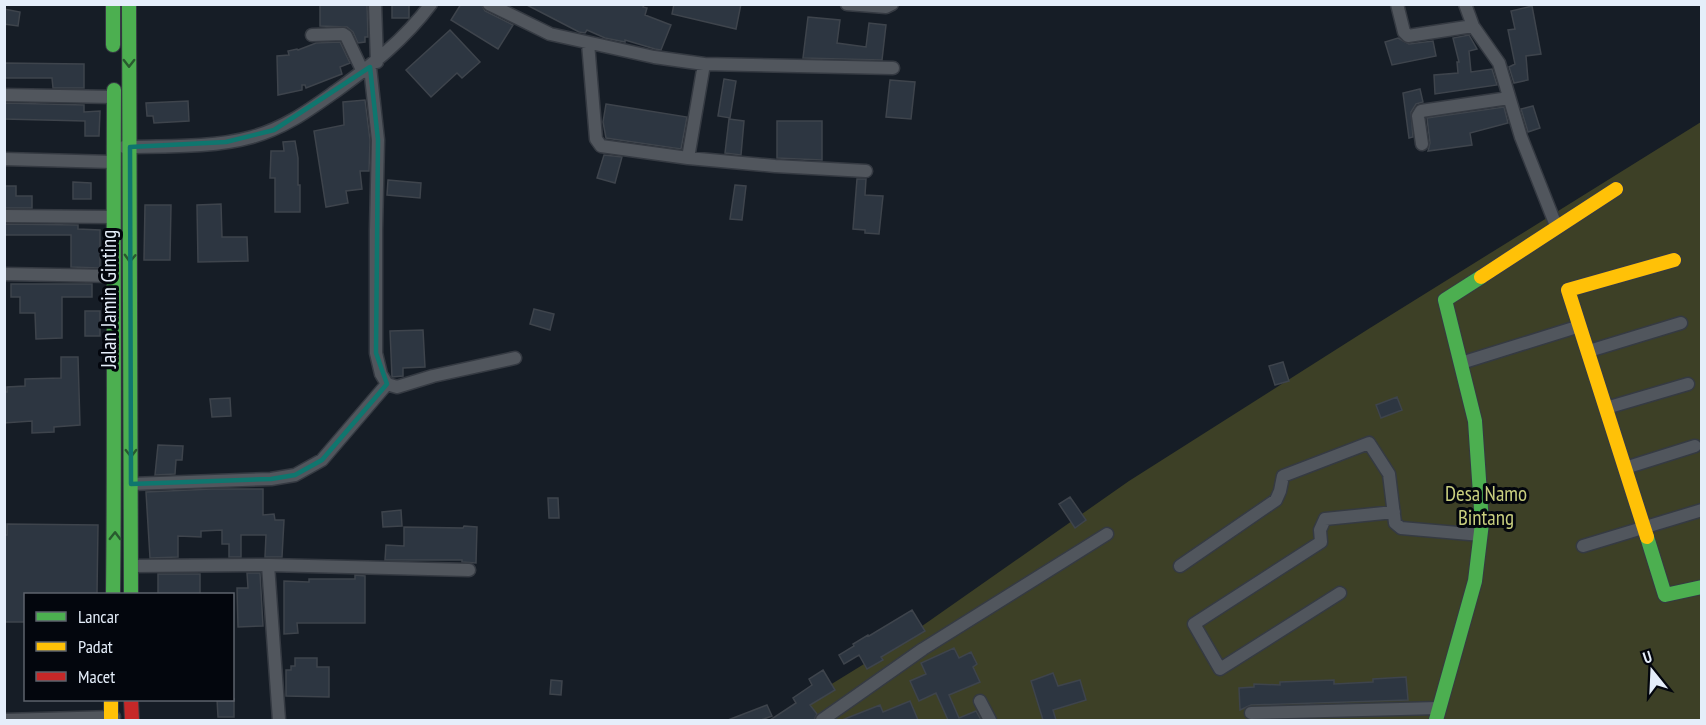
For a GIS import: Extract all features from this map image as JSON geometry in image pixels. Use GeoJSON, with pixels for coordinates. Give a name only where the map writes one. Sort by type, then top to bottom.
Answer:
{"type":"FeatureCollection","features":[{"type":"Feature","properties":{"kind":"main road","name":"Jalan Jamin Ginting"},"geometry":{"type":"LineString","coordinates":[[113,4],[115,417],[113,593]]}},
{"type":"Feature","properties":{"kind":"main road","name":"Jalan Jamin Ginting"},"geometry":{"type":"LineString","coordinates":[[129,4],[131,593]]}},
{"type":"Feature","properties":{"kind":"main road"},"geometry":{"type":"LineString","coordinates":[[113,162],[130,164]]}},
{"type":"Feature","properties":{"kind":"main road"},"geometry":{"type":"LineString","coordinates":[[1437,714],[1475,581],[1481,535],[1475,421],[1445,300],[1616,189]]}},
{"type":"Feature","properties":{"kind":"main road"},"geometry":{"type":"LineString","coordinates":[[1674,260],[1568,290],[1665,595],[1701,587]]}},
{"type":"Feature","properties":{"kind":"main road"},"geometry":{"type":"LineString","coordinates":[[111,701],[111,719]]}},
{"type":"Feature","properties":{"kind":"main road"},"geometry":{"type":"LineString","coordinates":[[131,701],[132,720]]}},
{"type":"Feature","properties":{"kind":"street"},"geometry":{"type":"LineString","coordinates":[[375,4],[370,67],[378,140],[376,353],[381,374],[387,384],[397,387],[433,376],[515,358]]}},
{"type":"Feature","properties":{"kind":"street"},"geometry":{"type":"LineString","coordinates":[[114,147],[226,142],[274,130],[294,121],[370,67],[417,23],[431,4]]}},
{"type":"Feature","properties":{"kind":"street"},"geometry":{"type":"LineString","coordinates":[[489,4],[550,34],[654,57],[704,64],[893,68]]}},
{"type":"Feature","properties":{"kind":"street"},"geometry":{"type":"LineString","coordinates":[[847,4],[886,8],[892,4]]}},
{"type":"Feature","properties":{"kind":"street"},"geometry":{"type":"LineString","coordinates":[[1396,4],[1404,32],[1408,36],[1473,26]]}},
{"type":"Feature","properties":{"kind":"street"},"geometry":{"type":"LineString","coordinates":[[1465,4],[1473,26],[1499,63],[1521,137],[1557,228]]}},
{"type":"Feature","properties":{"kind":"street"},"geometry":{"type":"LineString","coordinates":[[312,35],[343,34],[370,67]]}},
{"type":"Feature","properties":{"kind":"street"},"geometry":{"type":"LineString","coordinates":[[588,43],[596,139],[603,147],[775,166],[866,171]]}},
{"type":"Feature","properties":{"kind":"street"},"geometry":{"type":"LineString","coordinates":[[688,158],[704,64]]}},
{"type":"Feature","properties":{"kind":"street"},"geometry":{"type":"LineString","coordinates":[[4,95],[114,97]]}},
{"type":"Feature","properties":{"kind":"street"},"geometry":{"type":"LineString","coordinates":[[1422,144],[1418,116],[1420,111],[1509,98]]}},
{"type":"Feature","properties":{"kind":"street"},"geometry":{"type":"LineString","coordinates":[[4,159],[113,162]]}},
{"type":"Feature","properties":{"kind":"street"},"geometry":{"type":"LineString","coordinates":[[4,216],[113,217]]}},
{"type":"Feature","properties":{"kind":"street"},"geometry":{"type":"LineString","coordinates":[[4,274],[113,276]]}},
{"type":"Feature","properties":{"kind":"street"},"geometry":{"type":"LineString","coordinates":[[1589,351],[1681,323]]}},
{"type":"Feature","properties":{"kind":"street"},"geometry":{"type":"LineString","coordinates":[[1461,363],[1580,326]]}},
{"type":"Feature","properties":{"kind":"street"},"geometry":{"type":"LineString","coordinates":[[131,484],[295,475],[322,460],[387,384]]}},
{"type":"Feature","properties":{"kind":"street"},"geometry":{"type":"LineString","coordinates":[[1606,408],[1688,384]]}},
{"type":"Feature","properties":{"kind":"street"},"geometry":{"type":"LineString","coordinates":[[1180,566],[1276,500],[1283,476],[1369,443],[1389,474],[1395,523],[1401,528],[1481,535]]}},
{"type":"Feature","properties":{"kind":"street"},"geometry":{"type":"LineString","coordinates":[[1625,468],[1695,446]]}},
{"type":"Feature","properties":{"kind":"street"},"geometry":{"type":"LineString","coordinates":[[1583,546],[1701,510]]}},
{"type":"Feature","properties":{"kind":"street"},"geometry":{"type":"LineString","coordinates":[[1340,593],[1220,669],[1194,624],[1321,542],[1320,530],[1325,519],[1394,512]]}},
{"type":"Feature","properties":{"kind":"street"},"geometry":{"type":"LineString","coordinates":[[822,720],[923,649],[1107,534]]}},
{"type":"Feature","properties":{"kind":"street"},"geometry":{"type":"LineString","coordinates":[[130,566],[469,570]]}},
{"type":"Feature","properties":{"kind":"street"},"geometry":{"type":"LineString","coordinates":[[268,566],[279,720]]}},
{"type":"Feature","properties":{"kind":"street"},"geometry":{"type":"LineString","coordinates":[[980,701],[990,720]]}},
{"type":"Feature","properties":{"kind":"street"},"geometry":{"type":"LineString","coordinates":[[1251,713],[1437,714]]}},
{"type":"Feature","properties":{"kind":"street"},"geometry":{"type":"LineString","coordinates":[[4,720],[132,720]]}},
{"type":"Feature","properties":{"kind":"highlighted area"},"geometry":{"type":"Polygon","coordinates":[[[370,67],[378,140],[376,353],[387,384],[322,460],[295,475],[271,479],[131,484],[130,147],[226,142],[274,130],[370,67]]]}},
{"type":"Feature","properties":{"kind":"green space","name":"Desa Namo Bintang"},"geometry":{"type":"Polygon","coordinates":[[[1701,122],[1701,720],[773,720],[895,645],[1129,481],[1701,122]]]}},
{"type":"Feature","properties":{"kind":"building"},"geometry":{"type":"Polygon","coordinates":[[[320,4],[367,4],[368,37],[365,37],[365,42],[358,43],[353,32],[347,27],[320,26],[320,4]]]}},
{"type":"Feature","properties":{"kind":"building"},"geometry":{"type":"Polygon","coordinates":[[[392,4],[409,4],[409,18],[392,18],[392,4]]]}},
{"type":"Feature","properties":{"kind":"building"},"geometry":{"type":"Polygon","coordinates":[[[461,4],[481,4],[485,11],[513,25],[498,49],[451,20],[461,4]]]}},
{"type":"Feature","properties":{"kind":"building"},"geometry":{"type":"Polygon","coordinates":[[[525,4],[644,4],[643,7],[647,8],[645,15],[671,25],[661,50],[625,40],[625,42],[605,38],[587,30],[585,33],[579,32],[525,4]]]}},
{"type":"Feature","properties":{"kind":"building"},"geometry":{"type":"Polygon","coordinates":[[[674,4],[741,4],[736,29],[672,14],[674,4]]]}},
{"type":"Feature","properties":{"kind":"building"},"geometry":{"type":"Polygon","coordinates":[[[1532,6],[1541,54],[1526,56],[1528,80],[1514,83],[1509,67],[1515,64],[1508,30],[1515,29],[1511,11],[1532,6]]]}},
{"type":"Feature","properties":{"kind":"building"},"geometry":{"type":"Polygon","coordinates":[[[4,9],[20,12],[18,26],[4,24],[4,9]]]}},
{"type":"Feature","properties":{"kind":"building"},"geometry":{"type":"Polygon","coordinates":[[[808,17],[840,20],[837,43],[866,47],[869,23],[886,25],[882,60],[803,58],[808,17]]]}},
{"type":"Feature","properties":{"kind":"building"},"geometry":{"type":"Polygon","coordinates":[[[450,30],[480,62],[462,78],[457,73],[431,97],[406,70],[450,30]]]}},
{"type":"Feature","properties":{"kind":"building"},"geometry":{"type":"Polygon","coordinates":[[[1469,35],[1477,49],[1469,51],[1471,72],[1492,69],[1497,85],[1435,94],[1434,75],[1458,73],[1457,62],[1459,62],[1453,38],[1469,35]]]}},
{"type":"Feature","properties":{"kind":"building"},"geometry":{"type":"Polygon","coordinates":[[[1398,38],[1409,44],[1433,41],[1436,56],[1392,65],[1385,42],[1398,38]]]}},
{"type":"Feature","properties":{"kind":"building"},"geometry":{"type":"Polygon","coordinates":[[[340,42],[350,63],[340,67],[342,74],[306,88],[302,85],[302,90],[278,95],[277,56],[289,55],[288,51],[316,43],[340,42]]]}},
{"type":"Feature","properties":{"kind":"building"},"geometry":{"type":"Polygon","coordinates":[[[4,63],[84,64],[84,88],[53,88],[52,78],[4,78],[4,63]]]}},
{"type":"Feature","properties":{"kind":"building"},"geometry":{"type":"Polygon","coordinates":[[[724,79],[736,81],[730,118],[718,116],[724,79]]]}},
{"type":"Feature","properties":{"kind":"building"},"geometry":{"type":"Polygon","coordinates":[[[890,80],[915,82],[911,119],[886,117],[890,80]]]}},
{"type":"Feature","properties":{"kind":"building"},"geometry":{"type":"Polygon","coordinates":[[[1420,89],[1423,102],[1416,104],[1411,112],[1413,137],[1409,138],[1403,93],[1420,89]]]}},
{"type":"Feature","properties":{"kind":"building"},"geometry":{"type":"Polygon","coordinates":[[[365,100],[370,140],[369,171],[360,171],[362,189],[346,191],[348,203],[326,207],[314,131],[344,125],[343,102],[365,100]]]}},
{"type":"Feature","properties":{"kind":"building"},"geometry":{"type":"Polygon","coordinates":[[[188,101],[189,121],[154,123],[153,116],[147,116],[146,103],[188,101]]]}},
{"type":"Feature","properties":{"kind":"building"},"geometry":{"type":"Polygon","coordinates":[[[4,103],[84,105],[84,112],[100,111],[99,136],[85,136],[85,121],[4,119],[4,103]]]}},
{"type":"Feature","properties":{"kind":"building"},"geometry":{"type":"Polygon","coordinates":[[[606,104],[687,117],[681,149],[606,138],[603,122],[606,104]]]}},
{"type":"Feature","properties":{"kind":"building"},"geometry":{"type":"Polygon","coordinates":[[[1533,106],[1540,128],[1528,132],[1521,109],[1533,106]]]}},
{"type":"Feature","properties":{"kind":"building"},"geometry":{"type":"Polygon","coordinates":[[[1504,107],[1508,123],[1470,133],[1472,145],[1428,151],[1430,143],[1427,118],[1504,107]]]}},
{"type":"Feature","properties":{"kind":"building"},"geometry":{"type":"Polygon","coordinates":[[[729,119],[744,121],[741,155],[725,153],[729,119]]]}},
{"type":"Feature","properties":{"kind":"building"},"geometry":{"type":"Polygon","coordinates":[[[777,121],[822,121],[822,160],[777,158],[777,121]]]}},
{"type":"Feature","properties":{"kind":"building"},"geometry":{"type":"Polygon","coordinates":[[[295,141],[298,158],[298,185],[300,185],[300,212],[275,212],[275,178],[270,178],[271,151],[284,151],[283,142],[295,141]]]}},
{"type":"Feature","properties":{"kind":"building"},"geometry":{"type":"Polygon","coordinates":[[[604,155],[622,157],[615,183],[597,178],[604,155]]]}},
{"type":"Feature","properties":{"kind":"building"},"geometry":{"type":"Polygon","coordinates":[[[857,179],[866,179],[865,195],[883,196],[879,234],[853,229],[857,179]]]}},
{"type":"Feature","properties":{"kind":"building"},"geometry":{"type":"Polygon","coordinates":[[[388,180],[421,183],[420,198],[387,195],[388,180]]]}},
{"type":"Feature","properties":{"kind":"building"},"geometry":{"type":"Polygon","coordinates":[[[73,182],[91,183],[91,199],[73,199],[73,182]]]}},
{"type":"Feature","properties":{"kind":"building"},"geometry":{"type":"Polygon","coordinates":[[[735,185],[746,186],[742,220],[730,219],[735,185]]]}},
{"type":"Feature","properties":{"kind":"building"},"geometry":{"type":"Polygon","coordinates":[[[4,186],[16,186],[16,196],[32,196],[32,208],[4,208],[4,186]]]}},
{"type":"Feature","properties":{"kind":"building"},"geometry":{"type":"Polygon","coordinates":[[[221,204],[222,237],[247,237],[248,261],[198,262],[197,205],[221,204]]]}},
{"type":"Feature","properties":{"kind":"building"},"geometry":{"type":"Polygon","coordinates":[[[145,205],[171,205],[170,260],[144,260],[145,205]]]}},
{"type":"Feature","properties":{"kind":"building"},"geometry":{"type":"Polygon","coordinates":[[[4,224],[78,225],[78,229],[100,230],[100,268],[71,267],[71,235],[4,235],[4,224]]]}},
{"type":"Feature","properties":{"kind":"building"},"geometry":{"type":"Polygon","coordinates":[[[11,284],[92,284],[92,297],[62,297],[62,338],[36,339],[35,313],[20,313],[20,297],[11,297],[11,284]]]}},
{"type":"Feature","properties":{"kind":"building"},"geometry":{"type":"Polygon","coordinates":[[[534,309],[554,314],[550,330],[530,324],[534,309]]]}},
{"type":"Feature","properties":{"kind":"building"},"geometry":{"type":"Polygon","coordinates":[[[85,311],[100,311],[100,336],[85,336],[85,311]]]}},
{"type":"Feature","properties":{"kind":"building"},"geometry":{"type":"Polygon","coordinates":[[[423,330],[425,367],[403,368],[403,376],[392,377],[390,331],[423,330]]]}},
{"type":"Feature","properties":{"kind":"building"},"geometry":{"type":"Polygon","coordinates":[[[61,357],[78,357],[80,425],[54,427],[54,432],[32,433],[32,421],[4,423],[4,392],[7,392],[7,387],[25,386],[25,379],[61,378],[61,357]]]}},
{"type":"Feature","properties":{"kind":"building"},"geometry":{"type":"Polygon","coordinates":[[[1283,362],[1289,381],[1275,385],[1269,366],[1283,362]]]}},
{"type":"Feature","properties":{"kind":"building"},"geometry":{"type":"Polygon","coordinates":[[[1397,397],[1402,410],[1381,418],[1376,405],[1397,397]]]}},
{"type":"Feature","properties":{"kind":"building"},"geometry":{"type":"Polygon","coordinates":[[[230,398],[231,416],[212,417],[210,399],[230,398]]]}},
{"type":"Feature","properties":{"kind":"building"},"geometry":{"type":"Polygon","coordinates":[[[158,445],[183,446],[182,460],[176,460],[175,474],[155,475],[158,445]]]}},
{"type":"Feature","properties":{"kind":"building"},"geometry":{"type":"Polygon","coordinates":[[[263,489],[263,515],[274,514],[275,520],[284,520],[282,557],[265,557],[266,535],[241,535],[241,557],[229,557],[229,544],[222,544],[222,530],[201,531],[201,537],[178,536],[178,557],[150,558],[146,492],[263,489]]]}},
{"type":"Feature","properties":{"kind":"building"},"geometry":{"type":"Polygon","coordinates":[[[1070,497],[1086,520],[1075,528],[1059,504],[1070,497]]]}},
{"type":"Feature","properties":{"kind":"building"},"geometry":{"type":"Polygon","coordinates":[[[548,498],[558,498],[559,518],[549,518],[548,498]]]}},
{"type":"Feature","properties":{"kind":"building"},"geometry":{"type":"Polygon","coordinates":[[[401,510],[402,526],[383,527],[382,512],[401,510]]]}},
{"type":"Feature","properties":{"kind":"building"},"geometry":{"type":"Polygon","coordinates":[[[7,524],[98,525],[97,593],[24,593],[24,622],[4,622],[4,535],[7,535],[7,524]]]}},
{"type":"Feature","properties":{"kind":"building"},"geometry":{"type":"Polygon","coordinates":[[[464,526],[477,527],[476,563],[462,562],[462,560],[385,560],[386,545],[404,546],[404,527],[463,528],[464,526]]]}},
{"type":"Feature","properties":{"kind":"building"},"geometry":{"type":"Polygon","coordinates":[[[247,573],[260,573],[263,626],[238,627],[237,588],[248,588],[247,573]]]}},
{"type":"Feature","properties":{"kind":"building"},"geometry":{"type":"Polygon","coordinates":[[[158,574],[200,574],[200,593],[158,593],[158,574]]]}},
{"type":"Feature","properties":{"kind":"building"},"geometry":{"type":"Polygon","coordinates":[[[355,575],[365,576],[365,623],[297,623],[298,633],[284,634],[284,581],[355,579],[355,575]]]}},
{"type":"Feature","properties":{"kind":"building"},"geometry":{"type":"Polygon","coordinates":[[[912,610],[925,631],[881,657],[883,660],[867,669],[859,655],[844,664],[839,655],[854,646],[853,644],[912,610]]]}},
{"type":"Feature","properties":{"kind":"building"},"geometry":{"type":"Polygon","coordinates":[[[954,648],[959,658],[971,652],[977,664],[973,667],[980,682],[949,695],[959,718],[976,711],[981,720],[948,720],[936,693],[919,701],[910,681],[926,674],[921,663],[954,648]]]}},
{"type":"Feature","properties":{"kind":"building"},"geometry":{"type":"Polygon","coordinates":[[[295,658],[317,658],[317,667],[329,667],[329,697],[286,696],[286,670],[291,670],[291,666],[295,666],[295,658]]]}},
{"type":"Feature","properties":{"kind":"building"},"geometry":{"type":"Polygon","coordinates":[[[823,670],[835,690],[810,705],[817,714],[814,720],[770,720],[796,703],[793,698],[812,685],[809,679],[823,670]]]}},
{"type":"Feature","properties":{"kind":"building"},"geometry":{"type":"Polygon","coordinates":[[[1053,673],[1058,686],[1080,680],[1086,700],[1053,710],[1056,720],[1043,720],[1031,681],[1053,673]]]}},
{"type":"Feature","properties":{"kind":"building"},"geometry":{"type":"Polygon","coordinates":[[[1406,677],[1408,700],[1251,705],[1240,710],[1239,688],[1254,687],[1254,684],[1280,685],[1280,682],[1334,680],[1334,684],[1406,677]]]}},
{"type":"Feature","properties":{"kind":"building"},"geometry":{"type":"Polygon","coordinates":[[[551,680],[562,681],[561,695],[550,694],[551,680]]]}},
{"type":"Feature","properties":{"kind":"building"},"geometry":{"type":"Polygon","coordinates":[[[217,701],[234,701],[234,717],[218,717],[217,701]]]}},
{"type":"Feature","properties":{"kind":"building"},"geometry":{"type":"Polygon","coordinates":[[[910,701],[918,720],[842,720],[880,705],[883,712],[910,701]]]}},
{"type":"Feature","properties":{"kind":"building"},"geometry":{"type":"Polygon","coordinates":[[[767,705],[772,716],[761,720],[728,720],[767,705]]]}},
{"type":"Feature","properties":{"kind":"traffic: fast"},"geometry":{"type":"LineString","coordinates":[[113,4],[113,45]]}},
{"type":"Feature","properties":{"kind":"traffic: fast"},"geometry":{"type":"LineString","coordinates":[[129,4],[131,593]]}},
{"type":"Feature","properties":{"kind":"traffic: fast"},"geometry":{"type":"LineString","coordinates":[[113,593],[114,90]]}},
{"type":"Feature","properties":{"kind":"traffic: fast"},"geometry":{"type":"LineString","coordinates":[[1436,720],[1475,581],[1482,523],[1475,421],[1445,300],[1481,277]]}},
{"type":"Feature","properties":{"kind":"traffic: fast"},"geometry":{"type":"LineString","coordinates":[[1647,537],[1665,595],[1702,587]]}},
{"type":"Feature","properties":{"kind":"traffic: slow"},"geometry":{"type":"LineString","coordinates":[[1481,277],[1616,189]]}},
{"type":"Feature","properties":{"kind":"traffic: slow"},"geometry":{"type":"LineString","coordinates":[[1647,537],[1568,290],[1674,260]]}},
{"type":"Feature","properties":{"kind":"traffic: slow"},"geometry":{"type":"LineString","coordinates":[[111,701],[111,720]]}},
{"type":"Feature","properties":{"kind":"traffic: jam"},"geometry":{"type":"LineString","coordinates":[[131,701],[132,720]]}}]}
